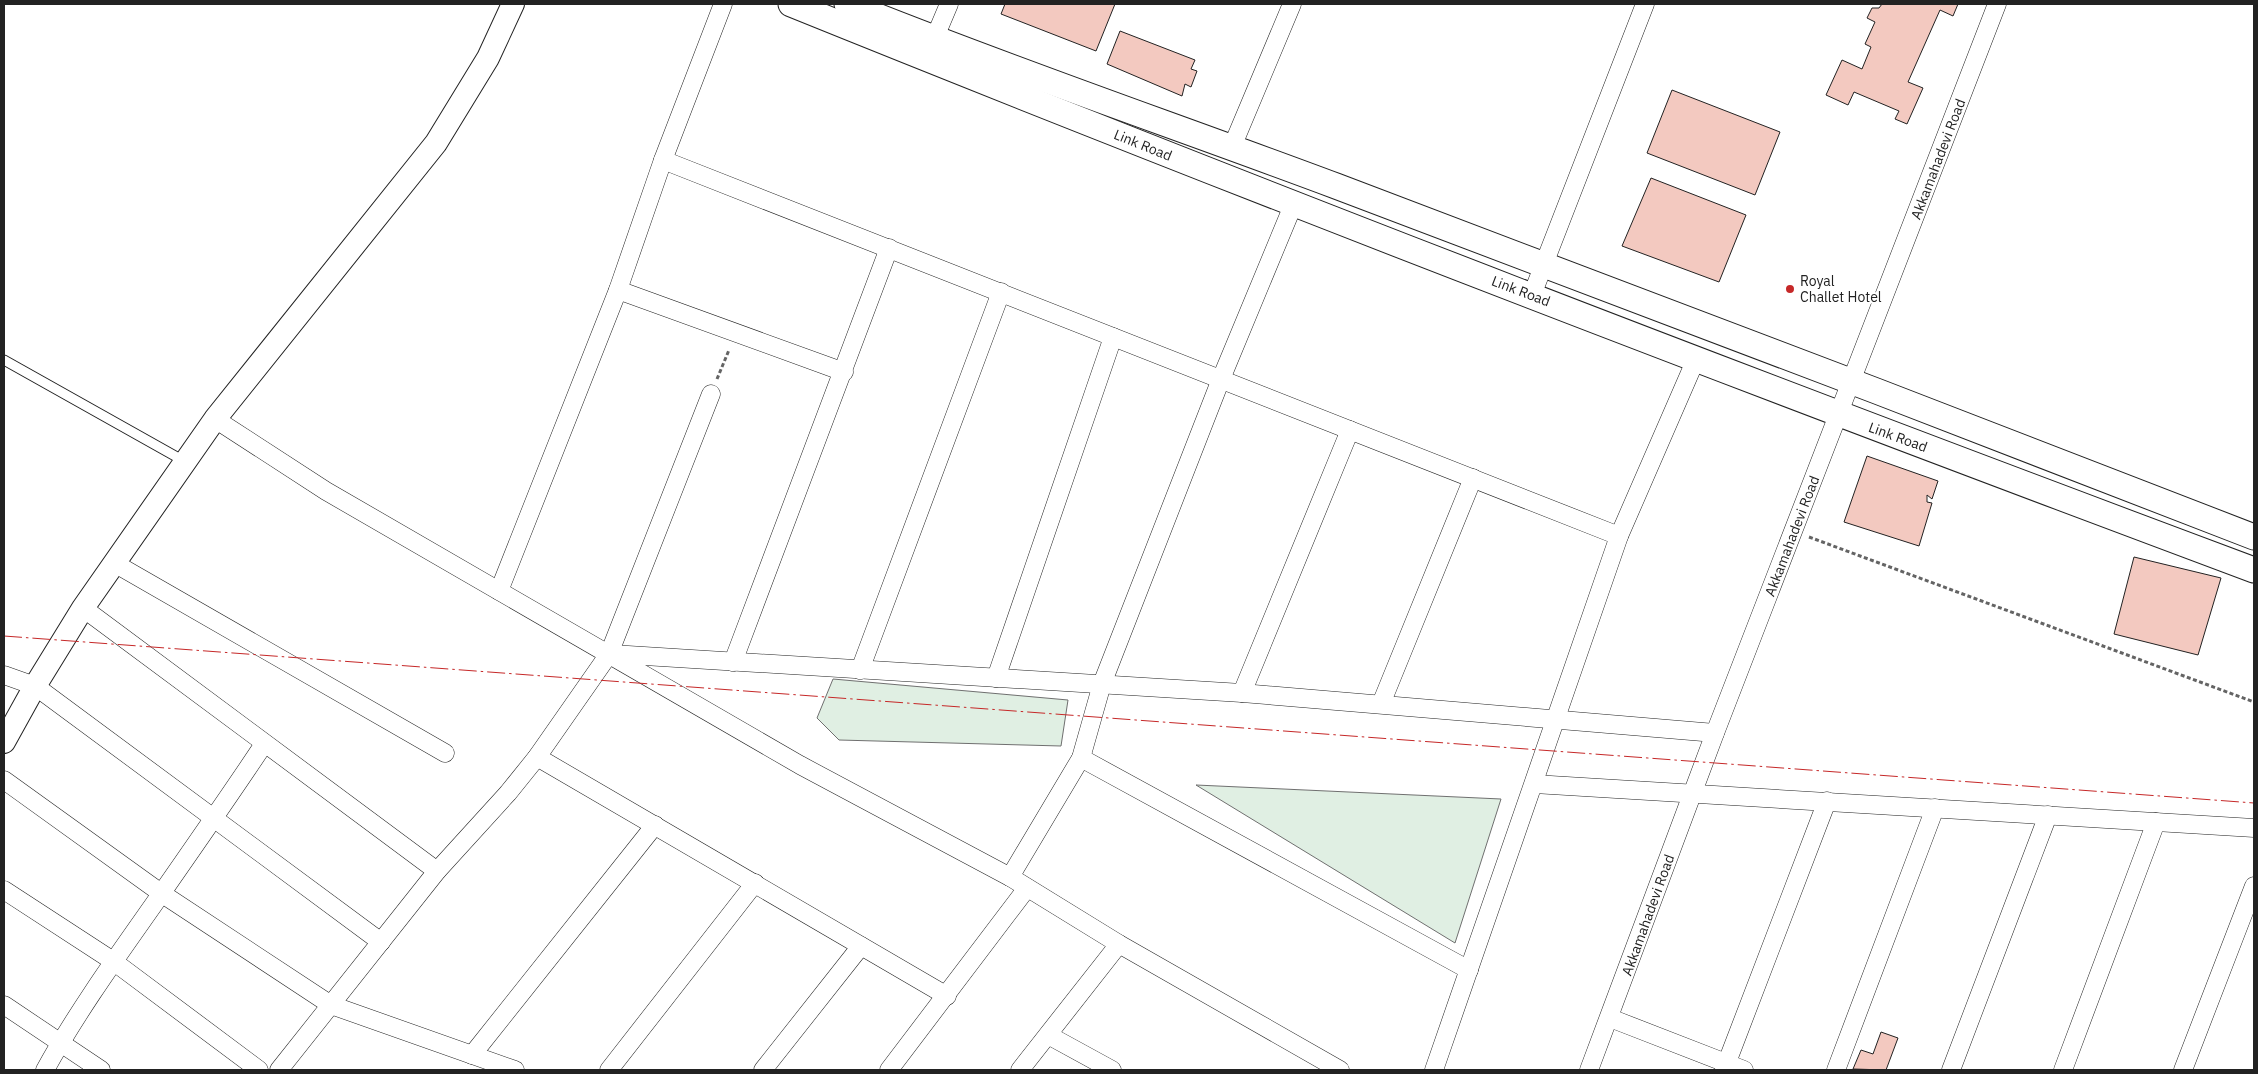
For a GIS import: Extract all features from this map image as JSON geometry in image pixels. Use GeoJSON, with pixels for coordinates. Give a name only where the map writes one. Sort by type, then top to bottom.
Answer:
{"type":"FeatureCollection","features":[{"type":"Feature","properties":{"kind":"main road","name":"Link Road"},"geometry":{"type":"LineString","coordinates":[[791,4],[930,48],[1294,203],[1839,415],[2254,570]]}},
{"type":"Feature","properties":{"kind":"main road"},"geometry":{"type":"LineString","coordinates":[[846,4],[930,48],[1232,147],[1853,381],[2254,537]]}},
{"type":"Feature","properties":{"kind":"street"},"geometry":{"type":"LineString","coordinates":[[4,742],[35,686],[83,608],[215,419],[436,143],[488,58],[512,4]]}},
{"type":"Feature","properties":{"kind":"street"},"geometry":{"type":"LineString","coordinates":[[499,591],[618,290],[663,160],[723,4]]}},
{"type":"Feature","properties":{"kind":"street"},"geometry":{"type":"LineString","coordinates":[[930,48],[949,4]]}},
{"type":"Feature","properties":{"kind":"street"},"geometry":{"type":"LineString","coordinates":[[1232,147],[1292,4]]}},
{"type":"Feature","properties":{"kind":"street"},"geometry":{"type":"LineString","coordinates":[[1532,295],[1646,4]]}},
{"type":"Feature","properties":{"kind":"street","name":"Akkamahadevi Road"},"geometry":{"type":"LineString","coordinates":[[1589,1070],[1715,733],[1853,381],[1997,4]]}},
{"type":"Feature","properties":{"kind":"street"},"geometry":{"type":"LineString","coordinates":[[663,160],[1619,536]]}},
{"type":"Feature","properties":{"kind":"street"},"geometry":{"type":"LineString","coordinates":[[1010,877],[1081,758],[1102,684],[1221,379],[1294,203]]}},
{"type":"Feature","properties":{"kind":"street"},"geometry":{"type":"LineString","coordinates":[[733,662],[844,372],[889,248]]}},
{"type":"Feature","properties":{"kind":"street"},"geometry":{"type":"LineString","coordinates":[[618,290],[844,372]]}},
{"type":"Feature","properties":{"kind":"street"},"geometry":{"type":"LineString","coordinates":[[860,670],[1000,292]]}},
{"type":"Feature","properties":{"kind":"street"},"geometry":{"type":"LineString","coordinates":[[996,678],[1113,337]]}},
{"type":"Feature","properties":{"kind":"street"},"geometry":{"type":"LineString","coordinates":[[1434,1070],[1619,536],[1696,359]]}},
{"type":"Feature","properties":{"kind":"street"},"geometry":{"type":"LineString","coordinates":[[279,1070],[437,871],[537,757],[609,654],[711,394]]}},
{"type":"Feature","properties":{"kind":"street"},"geometry":{"type":"LineString","coordinates":[[215,419],[326,491],[800,765],[1010,877],[1119,944],[1340,1070]]}},
{"type":"Feature","properties":{"kind":"street"},"geometry":{"type":"LineString","coordinates":[[1242,693],[1350,430]]}},
{"type":"Feature","properties":{"kind":"street"},"geometry":{"type":"LineString","coordinates":[[1381,704],[1473,478]]}},
{"type":"Feature","properties":{"kind":"street"},"geometry":{"type":"LineString","coordinates":[[114,563],[445,753]]}},
{"type":"Feature","properties":{"kind":"street"},"geometry":{"type":"LineString","coordinates":[[83,608],[437,871]]}},
{"type":"Feature","properties":{"kind":"street"},"geometry":{"type":"LineString","coordinates":[[609,654],[1242,693],[1715,733]]}},
{"type":"Feature","properties":{"kind":"street"},"geometry":{"type":"LineString","coordinates":[[4,675],[35,686],[381,942]]}},
{"type":"Feature","properties":{"kind":"street"},"geometry":{"type":"LineString","coordinates":[[46,1070],[60,1043],[113,962],[214,819],[264,744]]}},
{"type":"Feature","properties":{"kind":"street"},"geometry":{"type":"LineString","coordinates":[[537,757],[947,996]]}},
{"type":"Feature","properties":{"kind":"street"},"geometry":{"type":"LineString","coordinates":[[1081,758],[1469,970]]}},
{"type":"Feature","properties":{"kind":"street"},"geometry":{"type":"LineString","coordinates":[[4,780],[162,893],[331,1005],[515,1070]]}},
{"type":"Feature","properties":{"kind":"street"},"geometry":{"type":"LineString","coordinates":[[1534,784],[2254,828]]}},
{"type":"Feature","properties":{"kind":"street"},"geometry":{"type":"LineString","coordinates":[[1725,1067],[1827,801]]}},
{"type":"Feature","properties":{"kind":"street"},"geometry":{"type":"LineString","coordinates":[[1836,1070],[1935,808]]}},
{"type":"Feature","properties":{"kind":"street"},"geometry":{"type":"LineString","coordinates":[[1951,1070],[2048,815]]}},
{"type":"Feature","properties":{"kind":"street"},"geometry":{"type":"LineString","coordinates":[[2063,1070],[2156,822]]}},
{"type":"Feature","properties":{"kind":"street"},"geometry":{"type":"LineString","coordinates":[[472,1055],[655,825]]}},
{"type":"Feature","properties":{"kind":"street"},"geometry":{"type":"LineString","coordinates":[[609,1070],[755,883]]}},
{"type":"Feature","properties":{"kind":"street"},"geometry":{"type":"LineString","coordinates":[[2182,1070],[2254,886]]}},
{"type":"Feature","properties":{"kind":"street"},"geometry":{"type":"LineString","coordinates":[[888,1070],[947,996],[1026,888]]}},
{"type":"Feature","properties":{"kind":"street"},"geometry":{"type":"LineString","coordinates":[[4,890],[113,962],[259,1070]]}},
{"type":"Feature","properties":{"kind":"street"},"geometry":{"type":"LineString","coordinates":[[1020,1070],[1119,944]]}},
{"type":"Feature","properties":{"kind":"street"},"geometry":{"type":"LineString","coordinates":[[762,1070],[861,946]]}},
{"type":"Feature","properties":{"kind":"street"},"geometry":{"type":"LineString","coordinates":[[4,1006],[101,1070]]}},
{"type":"Feature","properties":{"kind":"street"},"geometry":{"type":"LineString","coordinates":[[1610,1018],[1725,1067],[1744,1070]]}},
{"type":"Feature","properties":{"kind":"street"},"geometry":{"type":"LineString","coordinates":[[1048,1035],[1112,1070]]}},
{"type":"Feature","properties":{"kind":"lane"},"geometry":{"type":"LineString","coordinates":[[4,360],[186,462]]}},
{"type":"Feature","properties":{"kind":"path"},"geometry":{"type":"LineString","coordinates":[[711,394],[736,332]]}},
{"type":"Feature","properties":{"kind":"path"},"geometry":{"type":"LineString","coordinates":[[1794,531],[2254,702]]}},
{"type":"Feature","properties":{"kind":"green space"},"geometry":{"type":"Polygon","coordinates":[[[833,679],[1068,700],[1061,746],[839,740],[817,718],[833,679]]]}},
{"type":"Feature","properties":{"kind":"green space"},"geometry":{"type":"Polygon","coordinates":[[[1196,785],[1501,799],[1455,943],[1196,785]]]}},
{"type":"Feature","properties":{"kind":"building"},"geometry":{"type":"Polygon","coordinates":[[[1005,4],[1115,4],[1096,51],[1001,14],[1005,4]]]}},
{"type":"Feature","properties":{"kind":"building"},"geometry":{"type":"Polygon","coordinates":[[[1882,4],[1958,4],[1953,16],[1940,10],[1908,82],[1923,88],[1907,124],[1895,119],[1899,111],[1854,92],[1848,105],[1826,95],[1842,60],[1862,69],[1871,47],[1865,44],[1875,22],[1867,18],[1872,8],[1879,8],[1882,4]]]}},
{"type":"Feature","properties":{"kind":"building"},"geometry":{"type":"Polygon","coordinates":[[[1120,31],[1195,60],[1191,69],[1197,71],[1191,87],[1185,84],[1182,96],[1107,64],[1120,31]]]}},
{"type":"Feature","properties":{"kind":"building"},"geometry":{"type":"Polygon","coordinates":[[[1672,90],[1780,132],[1755,195],[1647,153],[1672,90]]]}},
{"type":"Feature","properties":{"kind":"building"},"geometry":{"type":"Polygon","coordinates":[[[1651,178],[1746,215],[1719,282],[1622,246],[1651,178]]]}},
{"type":"Feature","properties":{"kind":"building"},"geometry":{"type":"Polygon","coordinates":[[[1867,456],[1938,481],[1932,499],[1927,495],[1927,502],[1932,503],[1919,546],[1844,522],[1867,456]]]}},
{"type":"Feature","properties":{"kind":"building"},"geometry":{"type":"Polygon","coordinates":[[[2134,557],[2221,578],[2198,655],[2114,634],[2134,557]]]}},
{"type":"Feature","properties":{"kind":"building"},"geometry":{"type":"Polygon","coordinates":[[[1881,1032],[1898,1038],[1886,1070],[1853,1069],[1861,1050],[1873,1054],[1881,1032]]]}},
{"type":"Feature","properties":{"kind":"power"},"geometry":{"type":"LineString","coordinates":[[4,636],[2254,803]]}},
{"type":"Feature","properties":{"kind":"place","name":"Royal Challet Hotel"},"geometry":{"type":"Point","coordinates":[1790,289]}}]}
